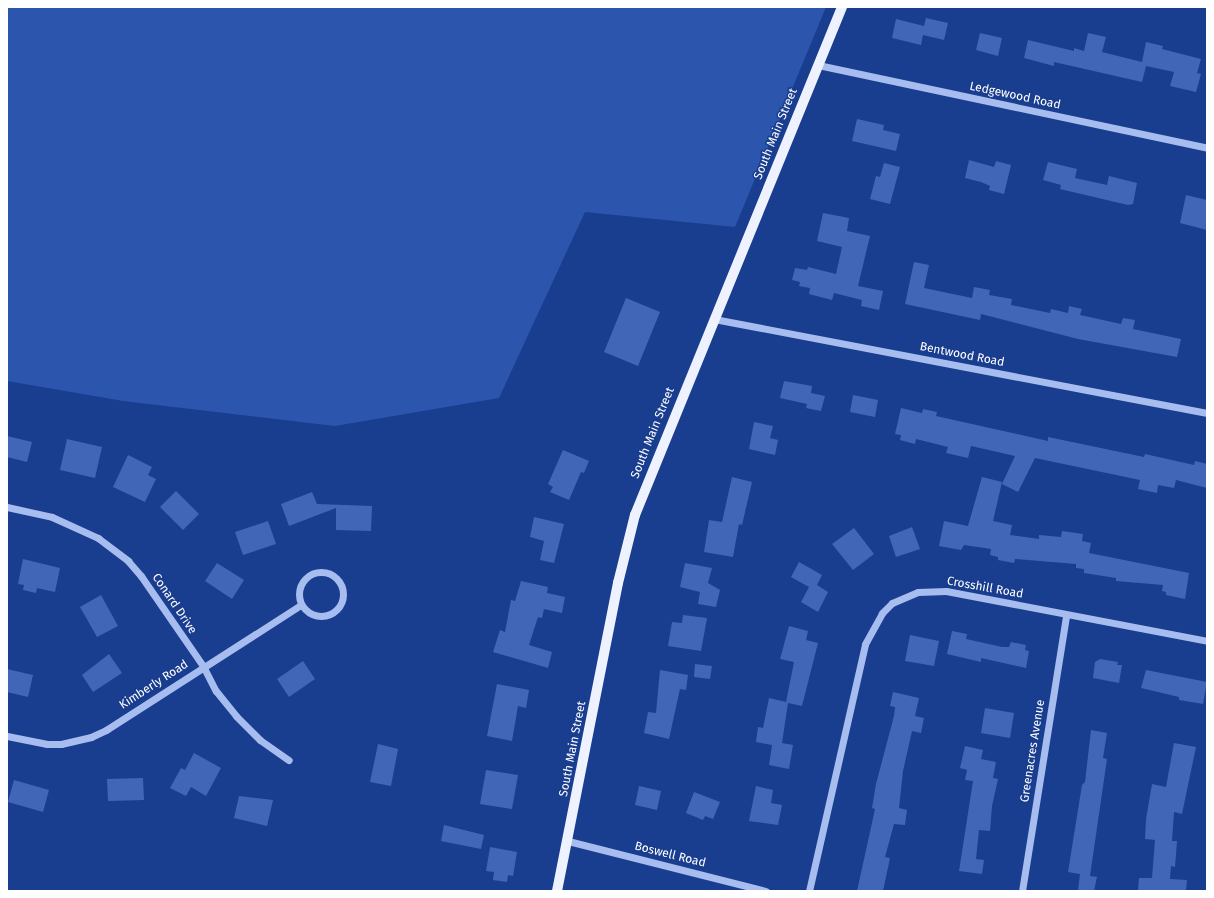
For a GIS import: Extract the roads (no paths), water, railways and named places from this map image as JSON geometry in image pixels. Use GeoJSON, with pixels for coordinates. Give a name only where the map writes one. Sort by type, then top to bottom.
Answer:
{"type":"FeatureCollection","features":[{"type":"Feature","properties":{"kind":"main road","name":"South Main Street"},"geometry":{"type":"LineString","coordinates":[[557,891],[618,583],[635,515],[842,7]]}},
{"type":"Feature","properties":{"kind":"street","name":"Ledgewood Road"},"geometry":{"type":"LineString","coordinates":[[818,65],[1207,148]]}},
{"type":"Feature","properties":{"kind":"street","name":"Bentwood Road"},"geometry":{"type":"LineString","coordinates":[[714,319],[1207,413]]}},
{"type":"Feature","properties":{"kind":"street","name":"Conard Drive"},"geometry":{"type":"LineString","coordinates":[[7,507],[52,517],[98,538],[114,548],[141,576],[203,666],[216,691],[236,716],[260,740],[289,760]]}},
{"type":"Feature","properties":{"kind":"street"},"geometry":{"type":"LineString","coordinates":[[325,572],[332,575],[341,586],[340,605],[330,614],[317,616],[301,605],[298,591],[305,578],[310,574],[325,572]]}},
{"type":"Feature","properties":{"kind":"street","name":"Crosshill Road"},"geometry":{"type":"LineString","coordinates":[[809,891],[865,644],[882,613],[904,597],[932,591],[946,591],[1207,642]]}},
{"type":"Feature","properties":{"kind":"street","name":"Kimberly Road"},"geometry":{"type":"LineString","coordinates":[[7,736],[47,744],[61,744],[92,737],[106,730],[203,666],[301,605]]}},
{"type":"Feature","properties":{"kind":"street","name":"Greenacres Avenue"},"geometry":{"type":"LineString","coordinates":[[1022,891],[1066,615]]}},
{"type":"Feature","properties":{"kind":"street","name":"Boswell Road"},"geometry":{"type":"LineString","coordinates":[[568,841],[766,891]]}}]}
